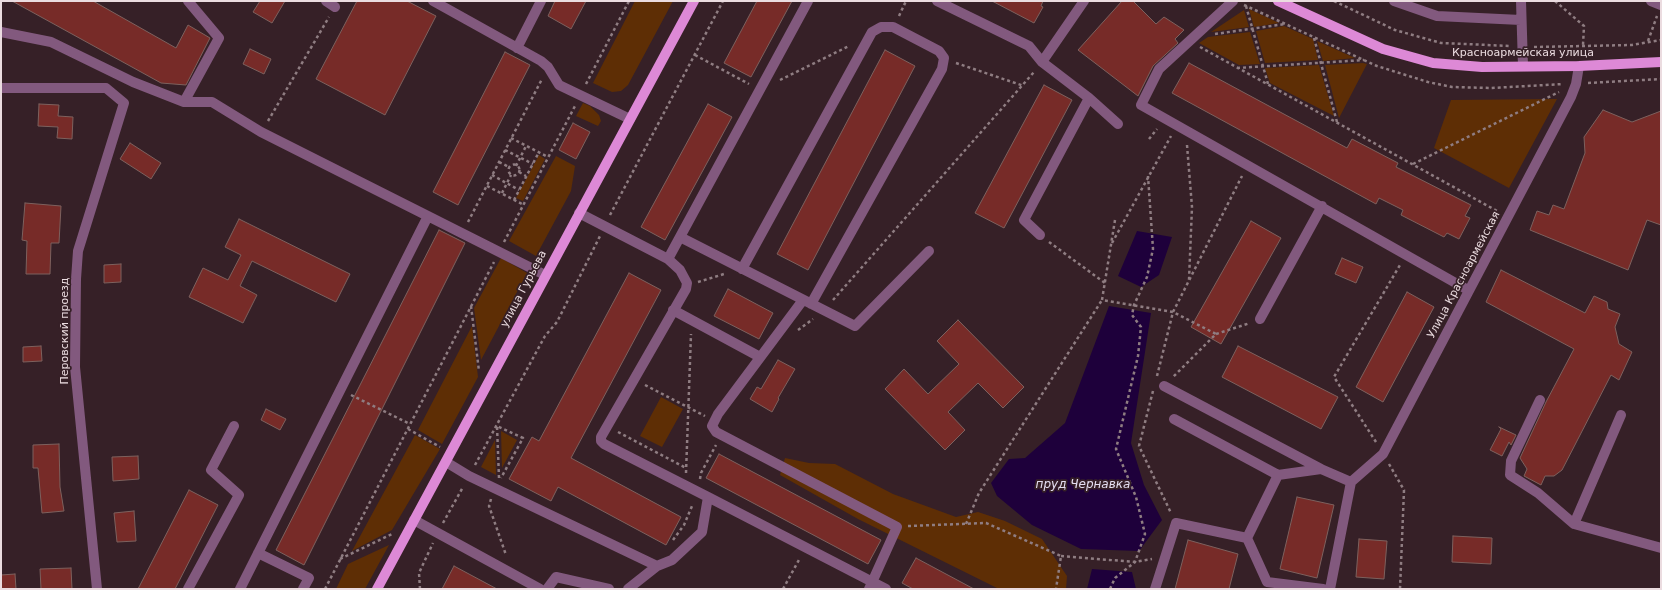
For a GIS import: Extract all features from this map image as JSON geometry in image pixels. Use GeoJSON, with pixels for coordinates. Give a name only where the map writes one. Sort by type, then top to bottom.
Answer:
{"type":"FeatureCollection","features":[{"type":"Feature","properties":{"kind":"main road","name":"улица Гурьева"},"geometry":{"type":"LineString","coordinates":[[377,589],[694,1]]}},
{"type":"Feature","properties":{"kind":"main road","name":"Красноармейская улица"},"geometry":{"type":"LineString","coordinates":[[1278,1],[1383,49],[1433,63],[1482,67],[1579,66],[1661,62]]}},
{"type":"Feature","properties":{"kind":"street"},"geometry":{"type":"LineString","coordinates":[[184,102],[219,38],[188,1]]}},
{"type":"Feature","properties":{"kind":"street"},"geometry":{"type":"LineString","coordinates":[[326,1],[335,7]]}},
{"type":"Feature","properties":{"kind":"street"},"geometry":{"type":"LineString","coordinates":[[433,1],[548,66],[559,85],[630,119]]}},
{"type":"Feature","properties":{"kind":"street"},"geometry":{"type":"LineString","coordinates":[[517,48],[541,1]]}},
{"type":"Feature","properties":{"kind":"street"},"geometry":{"type":"LineString","coordinates":[[668,259],[808,1]]}},
{"type":"Feature","properties":{"kind":"street"},"geometry":{"type":"LineString","coordinates":[[937,1],[1029,46],[1042,62],[1089,98],[1118,124]]}},
{"type":"Feature","properties":{"kind":"street"},"geometry":{"type":"LineString","coordinates":[[1042,62],[1084,1]]}},
{"type":"Feature","properties":{"kind":"street"},"geometry":{"type":"LineString","coordinates":[[1233,1],[1159,69],[1141,105],[1247,167],[1322,206],[1468,290]]}},
{"type":"Feature","properties":{"kind":"street"},"geometry":{"type":"LineString","coordinates":[[1394,1],[1437,16],[1521,20]]}},
{"type":"Feature","properties":{"kind":"street"},"geometry":{"type":"LineString","coordinates":[[1521,1],[1523,66]]}},
{"type":"Feature","properties":{"kind":"street"},"geometry":{"type":"LineString","coordinates":[[1651,1],[1661,5]]}},
{"type":"Feature","properties":{"kind":"street"},"geometry":{"type":"LineString","coordinates":[[742,269],[872,32],[881,27],[893,27],[939,50],[944,58],[942,68],[807,302],[760,357],[714,421],[712,426],[721,434],[897,527],[871,586]]}},
{"type":"Feature","properties":{"kind":"street"},"geometry":{"type":"LineString","coordinates":[[1,32],[51,42],[133,82],[184,102],[212,102],[261,132],[545,275]]}},
{"type":"Feature","properties":{"kind":"street","name":"Улица Красноармейская"},"geometry":{"type":"LineString","coordinates":[[1351,482],[1383,454],[1468,290],[1571,97],[1576,84],[1579,66]]}},
{"type":"Feature","properties":{"kind":"street","name":"Перовский проезд"},"geometry":{"type":"LineString","coordinates":[[1,88],[106,88],[124,103],[78,251],[76,280],[75,368],[97,589]]}},
{"type":"Feature","properties":{"kind":"street"},"geometry":{"type":"LineString","coordinates":[[1040,235],[1024,220],[1089,98]]}},
{"type":"Feature","properties":{"kind":"street"},"geometry":{"type":"LineString","coordinates":[[1260,319],[1322,206]]}},
{"type":"Feature","properties":{"kind":"street"},"geometry":{"type":"LineString","coordinates":[[579,213],[668,259],[680,270],[687,282],[673,310],[601,437],[604,444],[806,548],[871,586],[886,589]]}},
{"type":"Feature","properties":{"kind":"street"},"geometry":{"type":"LineString","coordinates":[[240,589],[428,216]]}},
{"type":"Feature","properties":{"kind":"street"},"geometry":{"type":"LineString","coordinates":[[680,237],[855,326],[929,251]]}},
{"type":"Feature","properties":{"kind":"street"},"geometry":{"type":"LineString","coordinates":[[673,310],[760,357]]}},
{"type":"Feature","properties":{"kind":"street"},"geometry":{"type":"LineString","coordinates":[[1158,384],[1322,469],[1351,482],[1330,589]]}},
{"type":"Feature","properties":{"kind":"street"},"geometry":{"type":"LineString","coordinates":[[1540,400],[1511,461],[1510,475],[1538,493],[1574,524],[1661,548]]}},
{"type":"Feature","properties":{"kind":"street"},"geometry":{"type":"LineString","coordinates":[[1574,524],[1621,416]]}},
{"type":"Feature","properties":{"kind":"street"},"geometry":{"type":"LineString","coordinates":[[1174,419],[1278,475],[1322,469]]}},
{"type":"Feature","properties":{"kind":"street"},"geometry":{"type":"LineString","coordinates":[[188,589],[239,495],[211,470],[234,426]]}},
{"type":"Feature","properties":{"kind":"street"},"geometry":{"type":"LineString","coordinates":[[448,458],[657,566]]}},
{"type":"Feature","properties":{"kind":"street"},"geometry":{"type":"LineString","coordinates":[[1247,538],[1278,475]]}},
{"type":"Feature","properties":{"kind":"street"},"geometry":{"type":"LineString","coordinates":[[628,589],[657,566],[672,560],[702,532],[708,497]]}},
{"type":"Feature","properties":{"kind":"street"},"geometry":{"type":"LineString","coordinates":[[413,522],[438,533],[540,589]]}},
{"type":"Feature","properties":{"kind":"street"},"geometry":{"type":"LineString","coordinates":[[1155,589],[1176,523],[1247,538]]}},
{"type":"Feature","properties":{"kind":"street"},"geometry":{"type":"LineString","coordinates":[[1247,538],[1267,582],[1323,589]]}},
{"type":"Feature","properties":{"kind":"street"},"geometry":{"type":"LineString","coordinates":[[258,553],[309,578],[303,589]]}},
{"type":"Feature","properties":{"kind":"street"},"geometry":{"type":"LineString","coordinates":[[547,589],[556,577],[608,589]]}},
{"type":"Feature","properties":{"kind":"path"},"geometry":{"type":"LineString","coordinates":[[324,589],[629,1]]}},
{"type":"Feature","properties":{"kind":"path"},"geometry":{"type":"LineString","coordinates":[[420,589],[418,572],[438,533],[545,336],[557,322],[604,226],[723,1]]}},
{"type":"Feature","properties":{"kind":"path"},"geometry":{"type":"LineString","coordinates":[[893,27],[906,1]]}},
{"type":"Feature","properties":{"kind":"path"},"geometry":{"type":"LineString","coordinates":[[1334,1],[1396,30],[1441,43],[1522,47],[1632,45],[1648,41],[1661,40]]}},
{"type":"Feature","properties":{"kind":"path"},"geometry":{"type":"LineString","coordinates":[[1555,1],[1584,26],[1583,46]]}},
{"type":"Feature","properties":{"kind":"path"},"geometry":{"type":"LineString","coordinates":[[1648,41],[1661,5]]}},
{"type":"Feature","properties":{"kind":"path"},"geometry":{"type":"LineString","coordinates":[[1246,6],[1268,84]]}},
{"type":"Feature","properties":{"kind":"path"},"geometry":{"type":"LineString","coordinates":[[261,132],[335,7]]}},
{"type":"Feature","properties":{"kind":"path"},"geometry":{"type":"LineString","coordinates":[[1190,41],[1208,35],[1285,24]]}},
{"type":"Feature","properties":{"kind":"path"},"geometry":{"type":"LineString","coordinates":[[1314,37],[1337,122]]}},
{"type":"Feature","properties":{"kind":"path"},"geometry":{"type":"LineString","coordinates":[[1190,41],[1508,217]]}},
{"type":"Feature","properties":{"kind":"path"},"geometry":{"type":"LineString","coordinates":[[944,58],[1024,86]]}},
{"type":"Feature","properties":{"kind":"path"},"geometry":{"type":"LineString","coordinates":[[1237,68],[1365,60]]}},
{"type":"Feature","properties":{"kind":"path"},"geometry":{"type":"LineString","coordinates":[[792,334],[824,310],[1024,86],[1042,62]]}},
{"type":"Feature","properties":{"kind":"path"},"geometry":{"type":"LineString","coordinates":[[462,233],[548,66]]}},
{"type":"Feature","properties":{"kind":"path"},"geometry":{"type":"LineString","coordinates":[[1413,164],[1576,84]]}},
{"type":"Feature","properties":{"kind":"path"},"geometry":{"type":"LineString","coordinates":[[1111,246],[1148,176],[1181,128]]}},
{"type":"Feature","properties":{"kind":"path"},"geometry":{"type":"LineString","coordinates":[[1181,128],[1192,207],[1189,282]]}},
{"type":"Feature","properties":{"kind":"path"},"geometry":{"type":"LineString","coordinates":[[511,138],[548,157]]}},
{"type":"Feature","properties":{"kind":"path"},"geometry":{"type":"LineString","coordinates":[[516,166],[526,146]]}},
{"type":"Feature","properties":{"kind":"path"},"geometry":{"type":"LineString","coordinates":[[505,150],[533,164]]}},
{"type":"Feature","properties":{"kind":"path"},"geometry":{"type":"LineString","coordinates":[[514,200],[539,152]]}},
{"type":"Feature","properties":{"kind":"path"},"geometry":{"type":"LineString","coordinates":[[499,162],[509,167],[516,166]]}},
{"type":"Feature","properties":{"kind":"path"},"geometry":{"type":"LineString","coordinates":[[516,166],[519,172],[526,176]]}},
{"type":"Feature","properties":{"kind":"path"},"geometry":{"type":"LineString","coordinates":[[509,167],[508,172],[512,175]]}},
{"type":"Feature","properties":{"kind":"path"},"geometry":{"type":"LineString","coordinates":[[1176,523],[1139,446],[1158,384],[1173,312],[1247,167]]}},
{"type":"Feature","properties":{"kind":"path"},"geometry":{"type":"LineString","coordinates":[[502,193],[512,175],[516,175],[519,172]]}},
{"type":"Feature","properties":{"kind":"path"},"geometry":{"type":"LineString","coordinates":[[492,175],[520,190]]}},
{"type":"Feature","properties":{"kind":"path"},"geometry":{"type":"LineString","coordinates":[[1110,589],[1115,578],[1136,562],[1145,534],[1136,496],[1116,449],[1138,356],[1141,327],[1132,315],[1134,305],[1147,277],[1153,248],[1148,176]]}},
{"type":"Feature","properties":{"kind":"path"},"geometry":{"type":"LineString","coordinates":[[487,186],[524,205]]}},
{"type":"Feature","properties":{"kind":"path"},"geometry":{"type":"LineString","coordinates":[[966,524],[979,493],[1102,300],[1115,220]]}},
{"type":"Feature","properties":{"kind":"path"},"geometry":{"type":"LineString","coordinates":[[1040,235],[1105,283]]}},
{"type":"Feature","properties":{"kind":"path"},"geometry":{"type":"LineString","coordinates":[[1400,589],[1404,490],[1334,377],[1406,255]]}},
{"type":"Feature","properties":{"kind":"path"},"geometry":{"type":"LineString","coordinates":[[686,285],[742,269]]}},
{"type":"Feature","properties":{"kind":"path"},"geometry":{"type":"LineString","coordinates":[[1102,300],[1173,312],[1216,334]]}},
{"type":"Feature","properties":{"kind":"path"},"geometry":{"type":"LineString","coordinates":[[471,306],[480,373]]}},
{"type":"Feature","properties":{"kind":"path"},"geometry":{"type":"LineString","coordinates":[[1158,384],[1216,334],[1260,319]]}},
{"type":"Feature","properties":{"kind":"path"},"geometry":{"type":"LineString","coordinates":[[685,486],[692,320]]}},
{"type":"Feature","properties":{"kind":"path"},"geometry":{"type":"LineString","coordinates":[[634,379],[714,421]]}},
{"type":"Feature","properties":{"kind":"path"},"geometry":{"type":"LineString","coordinates":[[340,390],[410,424]]}},
{"type":"Feature","properties":{"kind":"path"},"geometry":{"type":"LineString","coordinates":[[607,426],[686,468]]}},
{"type":"Feature","properties":{"kind":"path"},"geometry":{"type":"LineString","coordinates":[[408,429],[448,458],[472,471],[480,470]]}},
{"type":"Feature","properties":{"kind":"path"},"geometry":{"type":"LineString","coordinates":[[672,542],[684,525],[698,492],[701,473],[721,434]]}},
{"type":"Feature","properties":{"kind":"path"},"geometry":{"type":"LineString","coordinates":[[499,480],[523,438]]}},
{"type":"Feature","properties":{"kind":"path"},"geometry":{"type":"LineString","coordinates":[[493,476],[506,483]]}},
{"type":"Feature","properties":{"kind":"path"},"geometry":{"type":"LineString","coordinates":[[340,559],[413,522]]}},
{"type":"Feature","properties":{"kind":"path"},"geometry":{"type":"LineString","coordinates":[[897,527],[986,523],[1061,556],[1136,562]]}},
{"type":"Feature","properties":{"kind":"path"},"geometry":{"type":"LineString","coordinates":[[783,589],[806,548]]}},
{"type":"Feature","properties":{"kind":"path"},"geometry":{"type":"LineString","coordinates":[[1056,589],[1061,556]]}},
{"type":"Feature","properties":{"kind":"shaded area"},"geometry":{"type":"Polygon","coordinates":[[[635,1],[673,1],[628,85],[621,91],[612,92],[593,83],[635,1]]]}},
{"type":"Feature","properties":{"kind":"shaded area"},"geometry":{"type":"Polygon","coordinates":[[[1249,9],[1279,23],[1254,27],[1249,9]]]}},
{"type":"Feature","properties":{"kind":"shaded area"},"geometry":{"type":"Polygon","coordinates":[[[1244,10],[1249,27],[1211,32],[1244,10]]]}},
{"type":"Feature","properties":{"kind":"shaded area"},"geometry":{"type":"Polygon","coordinates":[[[1284,26],[1313,39],[1318,60],[1265,63],[1256,31],[1284,26]]]}},
{"type":"Feature","properties":{"kind":"shaded area"},"geometry":{"type":"Polygon","coordinates":[[[1250,32],[1260,64],[1239,65],[1199,43],[1208,37],[1250,32]]]}},
{"type":"Feature","properties":{"kind":"shaded area"},"geometry":{"type":"Polygon","coordinates":[[[1317,41],[1355,58],[1323,61],[1317,41]]]}},
{"type":"Feature","properties":{"kind":"shaded area"},"geometry":{"type":"Polygon","coordinates":[[[1367,64],[1339,118],[1325,65],[1367,64]]]}},
{"type":"Feature","properties":{"kind":"shaded area"},"geometry":{"type":"Polygon","coordinates":[[[1319,65],[1334,116],[1270,83],[1265,68],[1319,65]]]}},
{"type":"Feature","properties":{"kind":"shaded area"},"geometry":{"type":"Polygon","coordinates":[[[1557,99],[1509,188],[1434,148],[1451,100],[1557,99]]]}},
{"type":"Feature","properties":{"kind":"shaded area"},"geometry":{"type":"Polygon","coordinates":[[[583,103],[590,106],[599,115],[601,121],[598,126],[576,116],[583,103]]]}},
{"type":"Feature","properties":{"kind":"shaded area"},"geometry":{"type":"Polygon","coordinates":[[[539,155],[545,159],[523,201],[516,198],[539,155]]]}},
{"type":"Feature","properties":{"kind":"shaded area"},"geometry":{"type":"Polygon","coordinates":[[[556,156],[575,166],[571,191],[536,256],[509,241],[556,156]]]}},
{"type":"Feature","properties":{"kind":"shaded area"},"geometry":{"type":"Polygon","coordinates":[[[501,258],[527,273],[481,360],[474,308],[501,258]]]}},
{"type":"Feature","properties":{"kind":"shaded area"},"geometry":{"type":"Polygon","coordinates":[[[472,326],[478,377],[442,444],[418,430],[472,326]]]}},
{"type":"Feature","properties":{"kind":"shaded area"},"geometry":{"type":"Polygon","coordinates":[[[661,397],[683,409],[662,447],[640,436],[661,397]]]}},
{"type":"Feature","properties":{"kind":"shaded area"},"geometry":{"type":"Polygon","coordinates":[[[501,431],[517,440],[502,468],[501,431]]]}},
{"type":"Feature","properties":{"kind":"shaded area"},"geometry":{"type":"Polygon","coordinates":[[[415,435],[440,449],[392,530],[352,551],[415,435]]]}},
{"type":"Feature","properties":{"kind":"shaded area"},"geometry":{"type":"Polygon","coordinates":[[[495,440],[496,475],[481,467],[495,440]]]}},
{"type":"Feature","properties":{"kind":"shaded area"},"geometry":{"type":"Polygon","coordinates":[[[785,458],[809,463],[835,464],[893,494],[956,517],[978,512],[1005,521],[1042,539],[1067,576],[1066,589],[999,589],[858,519],[780,475],[785,458]]]}},
{"type":"Feature","properties":{"kind":"shaded area"},"geometry":{"type":"Polygon","coordinates":[[[389,545],[365,589],[336,589],[348,564],[389,545]]]}},
{"type":"Feature","properties":{"kind":"water"},"geometry":{"type":"Polygon","coordinates":[[[1137,231],[1172,237],[1159,275],[1141,287],[1118,276],[1137,231]]]}},
{"type":"Feature","properties":{"kind":"water","name":"пруд Чернавка"},"geometry":{"type":"Polygon","coordinates":[[[1109,306],[1151,313],[1131,443],[1144,485],[1162,520],[1139,551],[1081,549],[1032,525],[997,496],[991,483],[1009,459],[1025,458],[1065,423],[1109,306]]]}},
{"type":"Feature","properties":{"kind":"water"},"geometry":{"type":"Polygon","coordinates":[[[1092,569],[1132,572],[1136,589],[1087,589],[1092,569]]]}},
{"type":"Feature","properties":{"kind":"building"},"geometry":{"type":"Polygon","coordinates":[[[12,1],[93,1],[176,48],[188,25],[210,38],[186,85],[161,83],[12,1]]]}},
{"type":"Feature","properties":{"kind":"building"},"geometry":{"type":"Polygon","coordinates":[[[260,1],[285,1],[272,23],[253,12],[260,1]]]}},
{"type":"Feature","properties":{"kind":"building"},"geometry":{"type":"Polygon","coordinates":[[[357,1],[407,1],[436,16],[385,115],[316,79],[357,1]]]}},
{"type":"Feature","properties":{"kind":"building"},"geometry":{"type":"Polygon","coordinates":[[[555,1],[586,1],[571,29],[548,16],[555,1]]]}},
{"type":"Feature","properties":{"kind":"building"},"geometry":{"type":"Polygon","coordinates":[[[757,1],[792,1],[751,77],[724,63],[757,1]]]}},
{"type":"Feature","properties":{"kind":"building"},"geometry":{"type":"Polygon","coordinates":[[[992,1],[1043,1],[1041,6],[1043,7],[1034,23],[992,1]]]}},
{"type":"Feature","properties":{"kind":"building"},"geometry":{"type":"Polygon","coordinates":[[[1122,1],[1133,1],[1156,24],[1164,17],[1184,30],[1175,39],[1178,43],[1153,66],[1138,96],[1078,50],[1122,1]]]}},
{"type":"Feature","properties":{"kind":"building"},"geometry":{"type":"Polygon","coordinates":[[[250,49],[271,59],[264,74],[243,64],[250,49]]]}},
{"type":"Feature","properties":{"kind":"building"},"geometry":{"type":"Polygon","coordinates":[[[885,50],[915,66],[808,270],[777,254],[885,50]]]}},
{"type":"Feature","properties":{"kind":"building"},"geometry":{"type":"Polygon","coordinates":[[[505,52],[530,65],[458,205],[433,192],[505,52]]]}},
{"type":"Feature","properties":{"kind":"building"},"geometry":{"type":"Polygon","coordinates":[[[1189,63],[1347,148],[1352,139],[1398,163],[1396,167],[1471,205],[1465,216],[1470,218],[1459,239],[1447,233],[1444,237],[1401,215],[1403,210],[1379,198],[1376,204],[1172,93],[1189,63]]]}},
{"type":"Feature","properties":{"kind":"building"},"geometry":{"type":"Polygon","coordinates":[[[1044,85],[1072,100],[1004,228],[975,213],[1044,85]]]}},
{"type":"Feature","properties":{"kind":"building"},"geometry":{"type":"Polygon","coordinates":[[[39,104],[59,105],[58,116],[73,117],[72,139],[57,138],[58,127],[38,126],[39,104]]]}},
{"type":"Feature","properties":{"kind":"building"},"geometry":{"type":"Polygon","coordinates":[[[708,104],[732,117],[665,240],[641,227],[708,104]]]}},
{"type":"Feature","properties":{"kind":"building"},"geometry":{"type":"Polygon","coordinates":[[[1603,110],[1632,122],[1661,111],[1661,225],[1647,220],[1628,270],[1530,230],[1537,211],[1549,215],[1553,205],[1564,209],[1585,153],[1584,137],[1603,110]]]}},
{"type":"Feature","properties":{"kind":"building"},"geometry":{"type":"Polygon","coordinates":[[[573,123],[590,132],[576,159],[559,150],[573,123]]]}},
{"type":"Feature","properties":{"kind":"building"},"geometry":{"type":"Polygon","coordinates":[[[130,143],[161,163],[151,179],[120,159],[130,143]]]}},
{"type":"Feature","properties":{"kind":"building"},"geometry":{"type":"Polygon","coordinates":[[[25,203],[61,206],[59,243],[51,243],[50,274],[26,274],[27,241],[22,240],[25,203]]]}},
{"type":"Feature","properties":{"kind":"building"},"geometry":{"type":"Polygon","coordinates":[[[239,219],[350,274],[336,302],[252,261],[240,286],[257,295],[243,323],[189,297],[203,268],[228,280],[241,255],[225,247],[239,219]]]}},
{"type":"Feature","properties":{"kind":"building"},"geometry":{"type":"Polygon","coordinates":[[[1251,221],[1281,238],[1221,344],[1191,327],[1251,221]]]}},
{"type":"Feature","properties":{"kind":"building"},"geometry":{"type":"Polygon","coordinates":[[[439,230],[465,243],[304,565],[276,550],[439,230]]]}},
{"type":"Feature","properties":{"kind":"building"},"geometry":{"type":"Polygon","coordinates":[[[1342,258],[1363,267],[1356,283],[1335,274],[1342,258]]]}},
{"type":"Feature","properties":{"kind":"building"},"geometry":{"type":"Polygon","coordinates":[[[121,264],[121,282],[104,283],[104,265],[121,264]]]}},
{"type":"Feature","properties":{"kind":"building"},"geometry":{"type":"Polygon","coordinates":[[[1501,270],[1585,313],[1594,296],[1607,302],[1608,309],[1620,314],[1615,327],[1619,344],[1632,352],[1619,380],[1611,375],[1562,470],[1554,476],[1545,476],[1541,485],[1524,476],[1527,469],[1520,458],[1546,402],[1574,349],[1486,302],[1501,270]]]}},
{"type":"Feature","properties":{"kind":"building"},"geometry":{"type":"Polygon","coordinates":[[[629,273],[661,290],[571,458],[681,517],[666,545],[558,487],[551,501],[509,479],[532,437],[539,441],[629,273]]]}},
{"type":"Feature","properties":{"kind":"building"},"geometry":{"type":"Polygon","coordinates":[[[728,289],[773,313],[759,339],[714,316],[728,289]]]}},
{"type":"Feature","properties":{"kind":"building"},"geometry":{"type":"Polygon","coordinates":[[[1407,292],[1434,307],[1383,402],[1356,387],[1407,292]]]}},
{"type":"Feature","properties":{"kind":"building"},"geometry":{"type":"Polygon","coordinates":[[[958,320],[1024,387],[1003,408],[978,383],[948,412],[965,430],[945,450],[885,389],[904,369],[928,394],[959,364],[937,341],[958,320]]]}},
{"type":"Feature","properties":{"kind":"building"},"geometry":{"type":"Polygon","coordinates":[[[41,346],[42,361],[23,362],[23,347],[41,346]]]}},
{"type":"Feature","properties":{"kind":"building"},"geometry":{"type":"Polygon","coordinates":[[[1238,346],[1338,397],[1321,429],[1222,377],[1238,346]]]}},
{"type":"Feature","properties":{"kind":"building"},"geometry":{"type":"Polygon","coordinates":[[[778,360],[795,369],[778,398],[779,399],[772,412],[750,399],[757,387],[761,389],[778,360]]]}},
{"type":"Feature","properties":{"kind":"building"},"geometry":{"type":"Polygon","coordinates":[[[266,409],[286,419],[280,430],[261,420],[266,409]]]}},
{"type":"Feature","properties":{"kind":"building"},"geometry":{"type":"Polygon","coordinates":[[[1499,427],[1516,435],[1511,445],[1509,442],[1502,456],[1490,450],[1501,429],[1499,427]]]}},
{"type":"Feature","properties":{"kind":"building"},"geometry":{"type":"Polygon","coordinates":[[[59,444],[60,487],[64,511],[42,513],[38,468],[33,468],[33,445],[59,444]]]}},
{"type":"Feature","properties":{"kind":"building"},"geometry":{"type":"Polygon","coordinates":[[[719,454],[881,540],[868,564],[706,478],[719,454]]]}},
{"type":"Feature","properties":{"kind":"building"},"geometry":{"type":"Polygon","coordinates":[[[138,456],[139,479],[113,481],[112,457],[138,456]]]}},
{"type":"Feature","properties":{"kind":"building"},"geometry":{"type":"Polygon","coordinates":[[[189,490],[218,505],[175,589],[138,589],[189,490]]]}},
{"type":"Feature","properties":{"kind":"building"},"geometry":{"type":"Polygon","coordinates":[[[1297,497],[1334,505],[1317,578],[1280,569],[1297,497]]]}},
{"type":"Feature","properties":{"kind":"building"},"geometry":{"type":"Polygon","coordinates":[[[134,511],[136,541],[117,542],[114,513],[134,511]]]}},
{"type":"Feature","properties":{"kind":"building"},"geometry":{"type":"Polygon","coordinates":[[[1453,536],[1492,538],[1491,564],[1452,562],[1453,536]]]}},
{"type":"Feature","properties":{"kind":"building"},"geometry":{"type":"Polygon","coordinates":[[[1359,539],[1387,541],[1384,579],[1356,577],[1359,539]]]}},
{"type":"Feature","properties":{"kind":"building"},"geometry":{"type":"Polygon","coordinates":[[[1188,540],[1238,554],[1229,589],[1175,589],[1188,540]]]}},
{"type":"Feature","properties":{"kind":"building"},"geometry":{"type":"Polygon","coordinates":[[[916,558],[974,589],[913,589],[902,583],[916,558]]]}},
{"type":"Feature","properties":{"kind":"building"},"geometry":{"type":"Polygon","coordinates":[[[454,566],[497,589],[442,589],[454,566]]]}},
{"type":"Feature","properties":{"kind":"building"},"geometry":{"type":"Polygon","coordinates":[[[71,568],[72,589],[41,589],[40,569],[71,568]]]}},
{"type":"Feature","properties":{"kind":"building"},"geometry":{"type":"Polygon","coordinates":[[[15,574],[16,589],[1,589],[1,575],[15,574]]]}}]}
